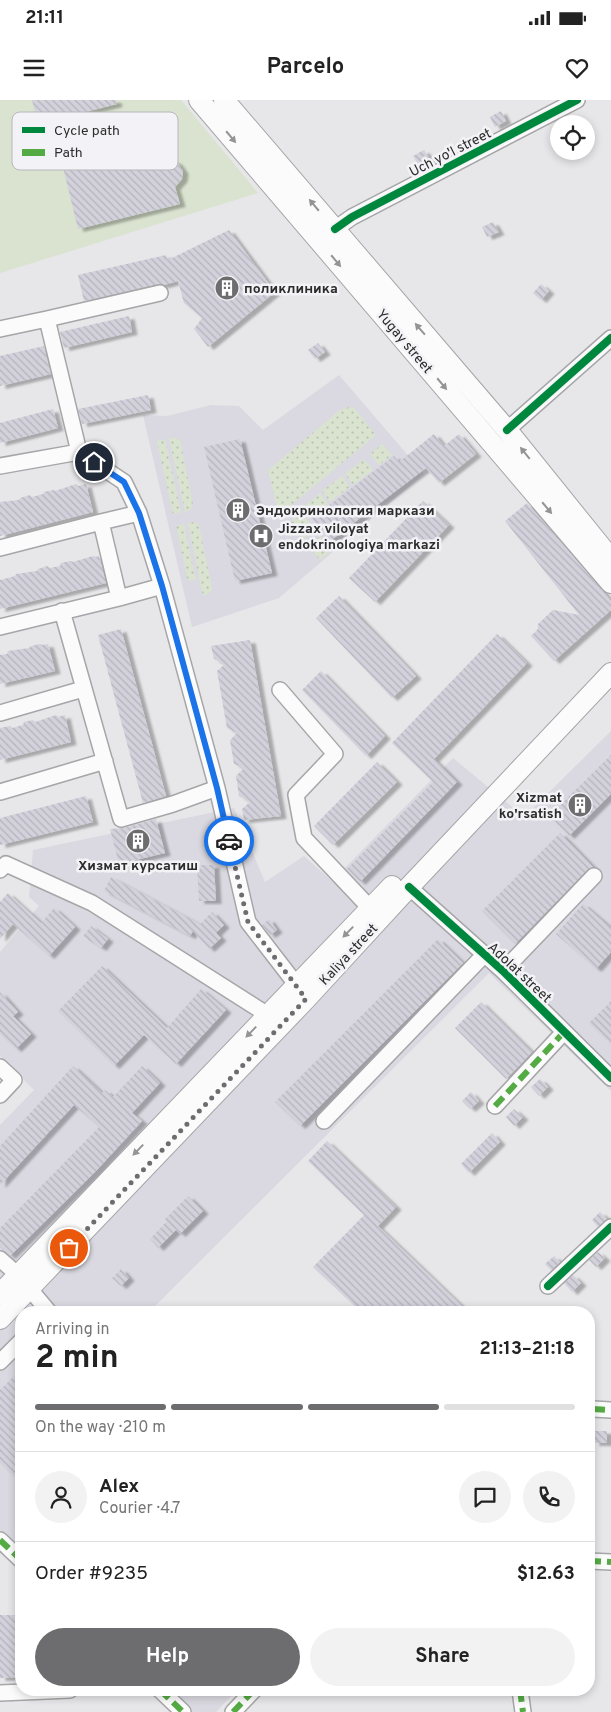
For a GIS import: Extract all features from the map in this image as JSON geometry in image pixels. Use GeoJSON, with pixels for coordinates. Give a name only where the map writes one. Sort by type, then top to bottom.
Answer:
{"type":"FeatureCollection","features":[{"type":"Feature","properties":{"kind":"main road","name":"Yugay street"},"geometry":{"type":"LineString","coordinates":[[199,100],[611,583]]}},
{"type":"Feature","properties":{"kind":"main road","name":"Yugay street"},"geometry":{"type":"LineString","coordinates":[[224,100],[506,430],[611,559]]}},
{"type":"Feature","properties":{"kind":"main road","name":"Kaliya street"},"geometry":{"type":"LineString","coordinates":[[0,1319],[24,1282],[268,1015],[302,992],[370,908],[611,656]]}},
{"type":"Feature","properties":{"kind":"main road","name":"Kaliya street"},"geometry":{"type":"LineString","coordinates":[[0,1294],[24,1282],[302,992],[409,887],[611,674]]}},
{"type":"Feature","properties":{"kind":"street","name":"Uch yo'l street"},"geometry":{"type":"LineString","coordinates":[[334,229],[352,217],[578,100]]}},
{"type":"Feature","properties":{"kind":"street"},"geometry":{"type":"LineString","coordinates":[[0,329],[160,293]]}},
{"type":"Feature","properties":{"kind":"street"},"geometry":{"type":"LineString","coordinates":[[47,319],[79,452],[124,482],[139,513],[162,586],[217,788],[248,922],[302,992]]}},
{"type":"Feature","properties":{"kind":"street"},"geometry":{"type":"LineString","coordinates":[[506,430],[611,338]]}},
{"type":"Feature","properties":{"kind":"street"},"geometry":{"type":"LineString","coordinates":[[0,466],[79,452]]}},
{"type":"Feature","properties":{"kind":"street"},"geometry":{"type":"LineString","coordinates":[[0,548],[139,513]]}},
{"type":"Feature","properties":{"kind":"street"},"geometry":{"type":"LineString","coordinates":[[101,522],[119,598]]}},
{"type":"Feature","properties":{"kind":"street"},"geometry":{"type":"LineString","coordinates":[[0,627],[162,586]]}},
{"type":"Feature","properties":{"kind":"street"},"geometry":{"type":"LineString","coordinates":[[62,611],[120,819],[173,804],[217,788]]}},
{"type":"Feature","properties":{"kind":"street"},"geometry":{"type":"LineString","coordinates":[[0,713],[83,689]]}},
{"type":"Feature","properties":{"kind":"street"},"geometry":{"type":"LineString","coordinates":[[280,690],[335,754],[296,795],[304,838],[370,908]]}},
{"type":"Feature","properties":{"kind":"street"},"geometry":{"type":"LineString","coordinates":[[0,792],[105,761]]}},
{"type":"Feature","properties":{"kind":"street"},"geometry":{"type":"LineString","coordinates":[[2,864],[92,903],[268,1015]]}},
{"type":"Feature","properties":{"kind":"street"},"geometry":{"type":"LineString","coordinates":[[503,971],[594,876]]}},
{"type":"Feature","properties":{"kind":"street","name":"Adolat street"},"geometry":{"type":"LineString","coordinates":[[409,887],[503,971],[611,1078]]}},
{"type":"Feature","properties":{"kind":"street"},"geometry":{"type":"LineString","coordinates":[[324,1121],[484,955]]}},
{"type":"Feature","properties":{"kind":"street"},"geometry":{"type":"LineString","coordinates":[[495,1106],[564,1032]]}},
{"type":"Feature","properties":{"kind":"street"},"geometry":{"type":"LineString","coordinates":[[0,1067],[14,1080],[0,1095]]}},
{"type":"Feature","properties":{"kind":"street"},"geometry":{"type":"LineString","coordinates":[[548,1286],[611,1227]]}},
{"type":"Feature","properties":{"kind":"street"},"geometry":{"type":"LineString","coordinates":[[0,1259],[24,1282],[44,1306]]}},
{"type":"Feature","properties":{"kind":"street"},"geometry":{"type":"LineString","coordinates":[[0,1362],[15,1347]]}},
{"type":"Feature","properties":{"kind":"street"},"geometry":{"type":"LineString","coordinates":[[595,1409],[611,1410]]}},
{"type":"Feature","properties":{"kind":"street"},"geometry":{"type":"LineString","coordinates":[[0,1540],[15,1554]]}},
{"type":"Feature","properties":{"kind":"street"},"geometry":{"type":"LineString","coordinates":[[595,1561],[611,1562]]}},
{"type":"Feature","properties":{"kind":"street"},"geometry":{"type":"LineString","coordinates":[[0,1693],[15,1692]]}},
{"type":"Feature","properties":{"kind":"street"},"geometry":{"type":"LineString","coordinates":[[166,1696],[183,1712]]}},
{"type":"Feature","properties":{"kind":"street"},"geometry":{"type":"LineString","coordinates":[[233,1712],[248,1696]]}},
{"type":"Feature","properties":{"kind":"street"},"geometry":{"type":"LineString","coordinates":[[521,1696],[523,1712]]}},
{"type":"Feature","properties":{"kind":"shaded area","name":"Jizzax viloyat endokrinologiya markazi"},"geometry":{"type":"Polygon","coordinates":[[[339,375],[424,474],[279,598],[192,627],[143,415],[167,416],[211,405],[239,406],[263,430],[339,375]]]}},
{"type":"Feature","properties":{"kind":"shaded area"},"geometry":{"type":"Polygon","coordinates":[[[611,731],[611,1091],[489,973],[155,1306],[15,1306],[15,1544],[0,1530],[0,1125],[34,1090],[0,1056],[0,952],[39,906],[29,897],[33,850],[234,808],[265,882],[304,856],[332,881],[453,758],[524,817],[611,731]]]}},
{"type":"Feature","properties":{"kind":"shaded area"},"geometry":{"type":"Polygon","coordinates":[[[176,1696],[231,1696],[216,1712],[193,1712],[176,1696]]]}},
{"type":"Feature","properties":{"kind":"green space"},"geometry":{"type":"Polygon","coordinates":[[[0,100],[181,100],[258,193],[0,273],[0,100]]]}},
{"type":"Feature","properties":{"kind":"green space"},"geometry":{"type":"Polygon","coordinates":[[[349,407],[354,408],[376,435],[279,515],[268,470],[340,410],[349,407]]]}},
{"type":"Feature","properties":{"kind":"green space"},"geometry":{"type":"Polygon","coordinates":[[[169,438],[180,440],[193,504],[190,510],[185,512],[169,438]]]}},
{"type":"Feature","properties":{"kind":"green space"},"geometry":{"type":"Polygon","coordinates":[[[165,440],[181,512],[173,514],[157,441],[165,440]]]}},
{"type":"Feature","properties":{"kind":"green space"},"geometry":{"type":"Polygon","coordinates":[[[382,444],[392,455],[379,465],[370,454],[382,444]]]}},
{"type":"Feature","properties":{"kind":"green space"},"geometry":{"type":"Polygon","coordinates":[[[364,459],[373,470],[353,485],[345,474],[364,459]]]}},
{"type":"Feature","properties":{"kind":"green space"},"geometry":{"type":"Polygon","coordinates":[[[342,476],[350,487],[330,502],[322,491],[342,476]]]}},
{"type":"Feature","properties":{"kind":"green space"},"geometry":{"type":"Polygon","coordinates":[[[320,493],[328,504],[309,518],[304,507],[320,493]]]}},
{"type":"Feature","properties":{"kind":"green space"},"geometry":{"type":"Polygon","coordinates":[[[300,511],[315,530],[303,540],[292,526],[295,515],[300,511]]]}},
{"type":"Feature","properties":{"kind":"green space"},"geometry":{"type":"Polygon","coordinates":[[[195,522],[199,525],[212,589],[211,592],[203,596],[188,523],[195,522]]]}},
{"type":"Feature","properties":{"kind":"green space"},"geometry":{"type":"Polygon","coordinates":[[[184,524],[196,580],[188,581],[176,526],[184,524]]]}},
{"type":"Feature","properties":{"kind":"green space"},"geometry":{"type":"Polygon","coordinates":[[[320,536],[332,550],[320,560],[308,546],[320,536]]]}},
{"type":"Feature","properties":{"kind":"building"},"geometry":{"type":"Polygon","coordinates":[[[32,100],[116,100],[117,104],[85,112],[35,112],[32,100]]]}},
{"type":"Feature","properties":{"kind":"building"},"geometry":{"type":"Polygon","coordinates":[[[501,111],[506,121],[495,127],[490,117],[501,111]]]}},
{"type":"Feature","properties":{"kind":"building"},"geometry":{"type":"Polygon","coordinates":[[[424,150],[430,160],[419,166],[413,156],[424,150]]]}},
{"type":"Feature","properties":{"kind":"building"},"geometry":{"type":"Polygon","coordinates":[[[178,164],[183,171],[182,179],[175,187],[180,204],[78,229],[64,170],[178,170],[178,164]]]}},
{"type":"Feature","properties":{"kind":"building"},"geometry":{"type":"Polygon","coordinates":[[[493,222],[499,232],[487,237],[482,227],[493,222]]]}},
{"type":"Feature","properties":{"kind":"building","name":"поликлиника"},"geometry":{"type":"Polygon","coordinates":[[[229,230],[275,292],[208,347],[194,329],[202,318],[184,303],[178,281],[84,301],[78,275],[166,255],[168,260],[229,230]]]}},
{"type":"Feature","properties":{"kind":"building"},"geometry":{"type":"Polygon","coordinates":[[[541,284],[549,291],[541,300],[533,293],[541,284]]]}},
{"type":"Feature","properties":{"kind":"building"},"geometry":{"type":"Polygon","coordinates":[[[129,316],[132,332],[64,348],[60,332],[129,316]]]}},
{"type":"Feature","properties":{"kind":"building"},"geometry":{"type":"Polygon","coordinates":[[[318,343],[325,352],[315,359],[308,350],[318,343]]]}},
{"type":"Feature","properties":{"kind":"building"},"geometry":{"type":"Polygon","coordinates":[[[44,346],[51,374],[0,386],[0,356],[44,346]]]}},
{"type":"Feature","properties":{"kind":"building"},"geometry":{"type":"Polygon","coordinates":[[[148,395],[151,410],[82,424],[78,409],[148,395]]]}},
{"type":"Feature","properties":{"kind":"building"},"geometry":{"type":"Polygon","coordinates":[[[53,409],[58,428],[0,443],[0,423],[53,409]]]}},
{"type":"Feature","properties":{"kind":"building"},"geometry":{"type":"Polygon","coordinates":[[[434,434],[444,446],[459,434],[476,454],[439,483],[426,468],[330,541],[312,518],[394,456],[399,462],[434,434]]]}},
{"type":"Feature","properties":{"kind":"building","name":"Эндокринология маркази"},"geometry":{"type":"Polygon","coordinates":[[[240,439],[272,573],[235,581],[204,447],[240,439]]]}},
{"type":"Feature","properties":{"kind":"building"},"geometry":{"type":"Polygon","coordinates":[[[76,484],[78,486],[86,484],[93,512],[0,536],[0,502],[19,500],[30,495],[32,497],[76,484]]]}},
{"type":"Feature","properties":{"kind":"building"},"geometry":{"type":"Polygon","coordinates":[[[423,501],[449,525],[375,602],[349,578],[423,501]]]}},
{"type":"Feature","properties":{"kind":"building"},"geometry":{"type":"Polygon","coordinates":[[[527,503],[611,601],[611,610],[554,661],[531,636],[538,629],[538,624],[553,610],[579,615],[505,521],[527,503]]]}},
{"type":"Feature","properties":{"kind":"building"},"geometry":{"type":"Polygon","coordinates":[[[99,556],[106,583],[0,609],[0,580],[15,576],[16,574],[37,571],[47,566],[50,568],[60,566],[61,563],[73,562],[99,556]]]}},
{"type":"Feature","properties":{"kind":"building"},"geometry":{"type":"Polygon","coordinates":[[[339,596],[416,676],[392,698],[316,618],[339,596]]]}},
{"type":"Feature","properties":{"kind":"building"},"geometry":{"type":"Polygon","coordinates":[[[121,629],[166,796],[143,803],[98,635],[121,629]]]}},
{"type":"Feature","properties":{"kind":"building"},"geometry":{"type":"Polygon","coordinates":[[[497,634],[527,663],[434,759],[457,782],[360,882],[347,869],[433,782],[392,743],[497,634]]]}},
{"type":"Feature","properties":{"kind":"building"},"geometry":{"type":"Polygon","coordinates":[[[250,640],[281,816],[244,820],[242,809],[250,802],[239,796],[236,776],[244,768],[234,764],[230,740],[237,733],[227,728],[217,671],[225,664],[214,659],[211,646],[250,640]]]}},
{"type":"Feature","properties":{"kind":"building"},"geometry":{"type":"Polygon","coordinates":[[[40,644],[48,644],[55,671],[0,684],[0,655],[7,654],[8,651],[29,648],[40,644]]]}},
{"type":"Feature","properties":{"kind":"building"},"geometry":{"type":"Polygon","coordinates":[[[321,671],[385,736],[366,756],[302,690],[321,671]]]}},
{"type":"Feature","properties":{"kind":"building"},"geometry":{"type":"Polygon","coordinates":[[[56,715],[58,717],[65,715],[71,742],[0,760],[0,728],[10,726],[12,728],[23,725],[24,722],[33,720],[35,722],[56,715]]]}},
{"type":"Feature","properties":{"kind":"building","name":"Xizmat ko'rsatish"},"geometry":{"type":"Polygon","coordinates":[[[611,755],[611,794],[569,836],[549,816],[611,755]]]}},
{"type":"Feature","properties":{"kind":"building"},"geometry":{"type":"Polygon","coordinates":[[[377,762],[397,782],[333,845],[314,826],[377,762]]]}},
{"type":"Feature","properties":{"kind":"building"},"geometry":{"type":"Polygon","coordinates":[[[86,796],[93,822],[0,845],[0,818],[86,796]]]}},
{"type":"Feature","properties":{"kind":"building","name":"Хизмат курсатиш"},"geometry":{"type":"Polygon","coordinates":[[[156,819],[165,853],[119,864],[110,829],[124,828],[156,819]]]}},
{"type":"Feature","properties":{"kind":"building"},"geometry":{"type":"Polygon","coordinates":[[[560,833],[593,867],[587,870],[515,944],[482,911],[560,833]]]}},
{"type":"Feature","properties":{"kind":"building"},"geometry":{"type":"Polygon","coordinates":[[[197,865],[214,865],[216,901],[199,901],[197,865]]]}},
{"type":"Feature","properties":{"kind":"building"},"geometry":{"type":"Polygon","coordinates":[[[111,877],[200,924],[212,912],[224,925],[216,933],[221,938],[209,949],[193,931],[190,936],[104,891],[111,877]]]}},
{"type":"Feature","properties":{"kind":"building"},"geometry":{"type":"Polygon","coordinates":[[[8,893],[41,923],[54,908],[75,927],[49,956],[13,924],[0,939],[0,902],[8,893]]]}},
{"type":"Feature","properties":{"kind":"building"},"geometry":{"type":"Polygon","coordinates":[[[583,904],[611,928],[611,952],[596,969],[556,934],[583,904]]]}},
{"type":"Feature","properties":{"kind":"building"},"geometry":{"type":"Polygon","coordinates":[[[269,919],[277,930],[270,935],[262,925],[269,919]]]}},
{"type":"Feature","properties":{"kind":"building"},"geometry":{"type":"Polygon","coordinates":[[[91,926],[108,939],[101,948],[83,936],[91,926]]]}},
{"type":"Feature","properties":{"kind":"building"},"geometry":{"type":"Polygon","coordinates":[[[438,939],[463,963],[300,1126],[275,1102],[438,939]]]}},
{"type":"Feature","properties":{"kind":"building"},"geometry":{"type":"Polygon","coordinates":[[[102,966],[167,1028],[201,989],[226,1010],[176,1064],[144,1035],[114,1066],[58,1011],[102,966]]]}},
{"type":"Feature","properties":{"kind":"building"},"geometry":{"type":"Polygon","coordinates":[[[0,992],[18,1012],[13,1016],[31,1034],[16,1049],[0,1034],[0,992]]]}},
{"type":"Feature","properties":{"kind":"building"},"geometry":{"type":"Polygon","coordinates":[[[611,1001],[611,1044],[589,1023],[611,1001]]]}},
{"type":"Feature","properties":{"kind":"building"},"geometry":{"type":"Polygon","coordinates":[[[481,1002],[532,1052],[506,1079],[455,1028],[481,1002]]]}},
{"type":"Feature","properties":{"kind":"building"},"geometry":{"type":"Polygon","coordinates":[[[73,1066],[102,1093],[105,1090],[113,1097],[142,1066],[160,1083],[132,1113],[142,1121],[96,1171],[10,1256],[0,1247],[0,1228],[99,1127],[74,1105],[0,1185],[0,1146],[73,1066]]]}},
{"type":"Feature","properties":{"kind":"building"},"geometry":{"type":"Polygon","coordinates":[[[540,1079],[548,1087],[539,1096],[531,1087],[540,1079]]]}},
{"type":"Feature","properties":{"kind":"building"},"geometry":{"type":"Polygon","coordinates":[[[471,1092],[479,1101],[470,1109],[462,1101],[471,1092]]]}},
{"type":"Feature","properties":{"kind":"building"},"geometry":{"type":"Polygon","coordinates":[[[514,1109],[523,1117],[514,1126],[506,1117],[514,1109]]]}},
{"type":"Feature","properties":{"kind":"building"},"geometry":{"type":"Polygon","coordinates":[[[492,1133],[500,1142],[469,1173],[461,1164],[492,1133]]]}},
{"type":"Feature","properties":{"kind":"building"},"geometry":{"type":"Polygon","coordinates":[[[327,1141],[396,1207],[378,1226],[462,1306],[355,1306],[313,1267],[364,1215],[308,1161],[327,1141]]]}},
{"type":"Feature","properties":{"kind":"building"},"geometry":{"type":"Polygon","coordinates":[[[188,1196],[203,1211],[180,1234],[176,1230],[158,1248],[150,1239],[167,1221],[165,1219],[188,1196]]]}},
{"type":"Feature","properties":{"kind":"building"},"geometry":{"type":"Polygon","coordinates":[[[600,1212],[607,1219],[598,1227],[592,1220],[600,1212]]]}},
{"type":"Feature","properties":{"kind":"building"},"geometry":{"type":"Polygon","coordinates":[[[598,1252],[605,1258],[596,1267],[589,1260],[598,1252]]]}},
{"type":"Feature","properties":{"kind":"building"},"geometry":{"type":"Polygon","coordinates":[[[554,1256],[560,1262],[551,1270],[545,1264],[554,1256]]]}},
{"type":"Feature","properties":{"kind":"building"},"geometry":{"type":"Polygon","coordinates":[[[121,1269],[129,1278],[121,1286],[112,1278],[121,1269]]]}},
{"type":"Feature","properties":{"kind":"building"},"geometry":{"type":"Polygon","coordinates":[[[573,1275],[581,1283],[572,1292],[564,1283],[573,1275]]]}},
{"type":"Feature","properties":{"kind":"building"},"geometry":{"type":"Polygon","coordinates":[[[15,1375],[15,1478],[0,1463],[0,1390],[15,1375]]]}},
{"type":"Feature","properties":{"kind":"building"},"geometry":{"type":"Polygon","coordinates":[[[595,1431],[607,1431],[607,1443],[595,1443],[595,1431]]]}},
{"type":"Feature","properties":{"kind":"building"},"geometry":{"type":"Polygon","coordinates":[[[0,1615],[15,1615],[15,1677],[0,1678],[0,1615]]]}},
{"type":"Feature","properties":{"kind":"marked path"},"geometry":{"type":"LineString","coordinates":[[495,1106],[564,1032]]}},
{"type":"Feature","properties":{"kind":"marked path"},"geometry":{"type":"LineString","coordinates":[[595,1409],[611,1410]]}},
{"type":"Feature","properties":{"kind":"marked path"},"geometry":{"type":"LineString","coordinates":[[0,1540],[15,1554]]}},
{"type":"Feature","properties":{"kind":"marked path"},"geometry":{"type":"LineString","coordinates":[[595,1561],[611,1562]]}},
{"type":"Feature","properties":{"kind":"marked path"},"geometry":{"type":"LineString","coordinates":[[166,1696],[183,1712]]}},
{"type":"Feature","properties":{"kind":"marked path"},"geometry":{"type":"LineString","coordinates":[[233,1712],[248,1696]]}},
{"type":"Feature","properties":{"kind":"marked path"},"geometry":{"type":"LineString","coordinates":[[521,1696],[523,1712]]}},
{"type":"Feature","properties":{"kind":"cycle path"},"geometry":{"type":"LineString","coordinates":[[335,229],[352,217],[577,100]]}},
{"type":"Feature","properties":{"kind":"cycle path"},"geometry":{"type":"LineString","coordinates":[[507,430],[611,338]]}},
{"type":"Feature","properties":{"kind":"cycle path"},"geometry":{"type":"LineString","coordinates":[[409,887],[503,971],[611,1078]]}},
{"type":"Feature","properties":{"kind":"cycle path"},"geometry":{"type":"LineString","coordinates":[[548,1286],[611,1227]]}},
{"type":"Feature","properties":{"kind":"way so far"},"geometry":{"type":"LineString","coordinates":[[69,1248],[306,999],[248,922],[229,841]]}},
{"type":"Feature","properties":{"kind":"place","name":"поликлиника"},"geometry":{"type":"Point","coordinates":[227,288]}},
{"type":"Feature","properties":{"kind":"place","name":"Эндокринология маркази"},"geometry":{"type":"Point","coordinates":[238,510]}},
{"type":"Feature","properties":{"kind":"place","name":"Jizzax viloyat endokrinologiya markazi"},"geometry":{"type":"Point","coordinates":[261,536]}},
{"type":"Feature","properties":{"kind":"place","name":"Xizmat ko'rsatish"},"geometry":{"type":"Point","coordinates":[580,805]}},
{"type":"Feature","properties":{"kind":"place","name":"Хизмат курсатиш"},"geometry":{"type":"Point","coordinates":[138,841]}},
{"type":"Feature","properties":{"kind":"route"},"geometry":{"type":"LineString","coordinates":[[94,462],[124,482],[139,513],[162,586],[217,788],[229,841]]}}]}
